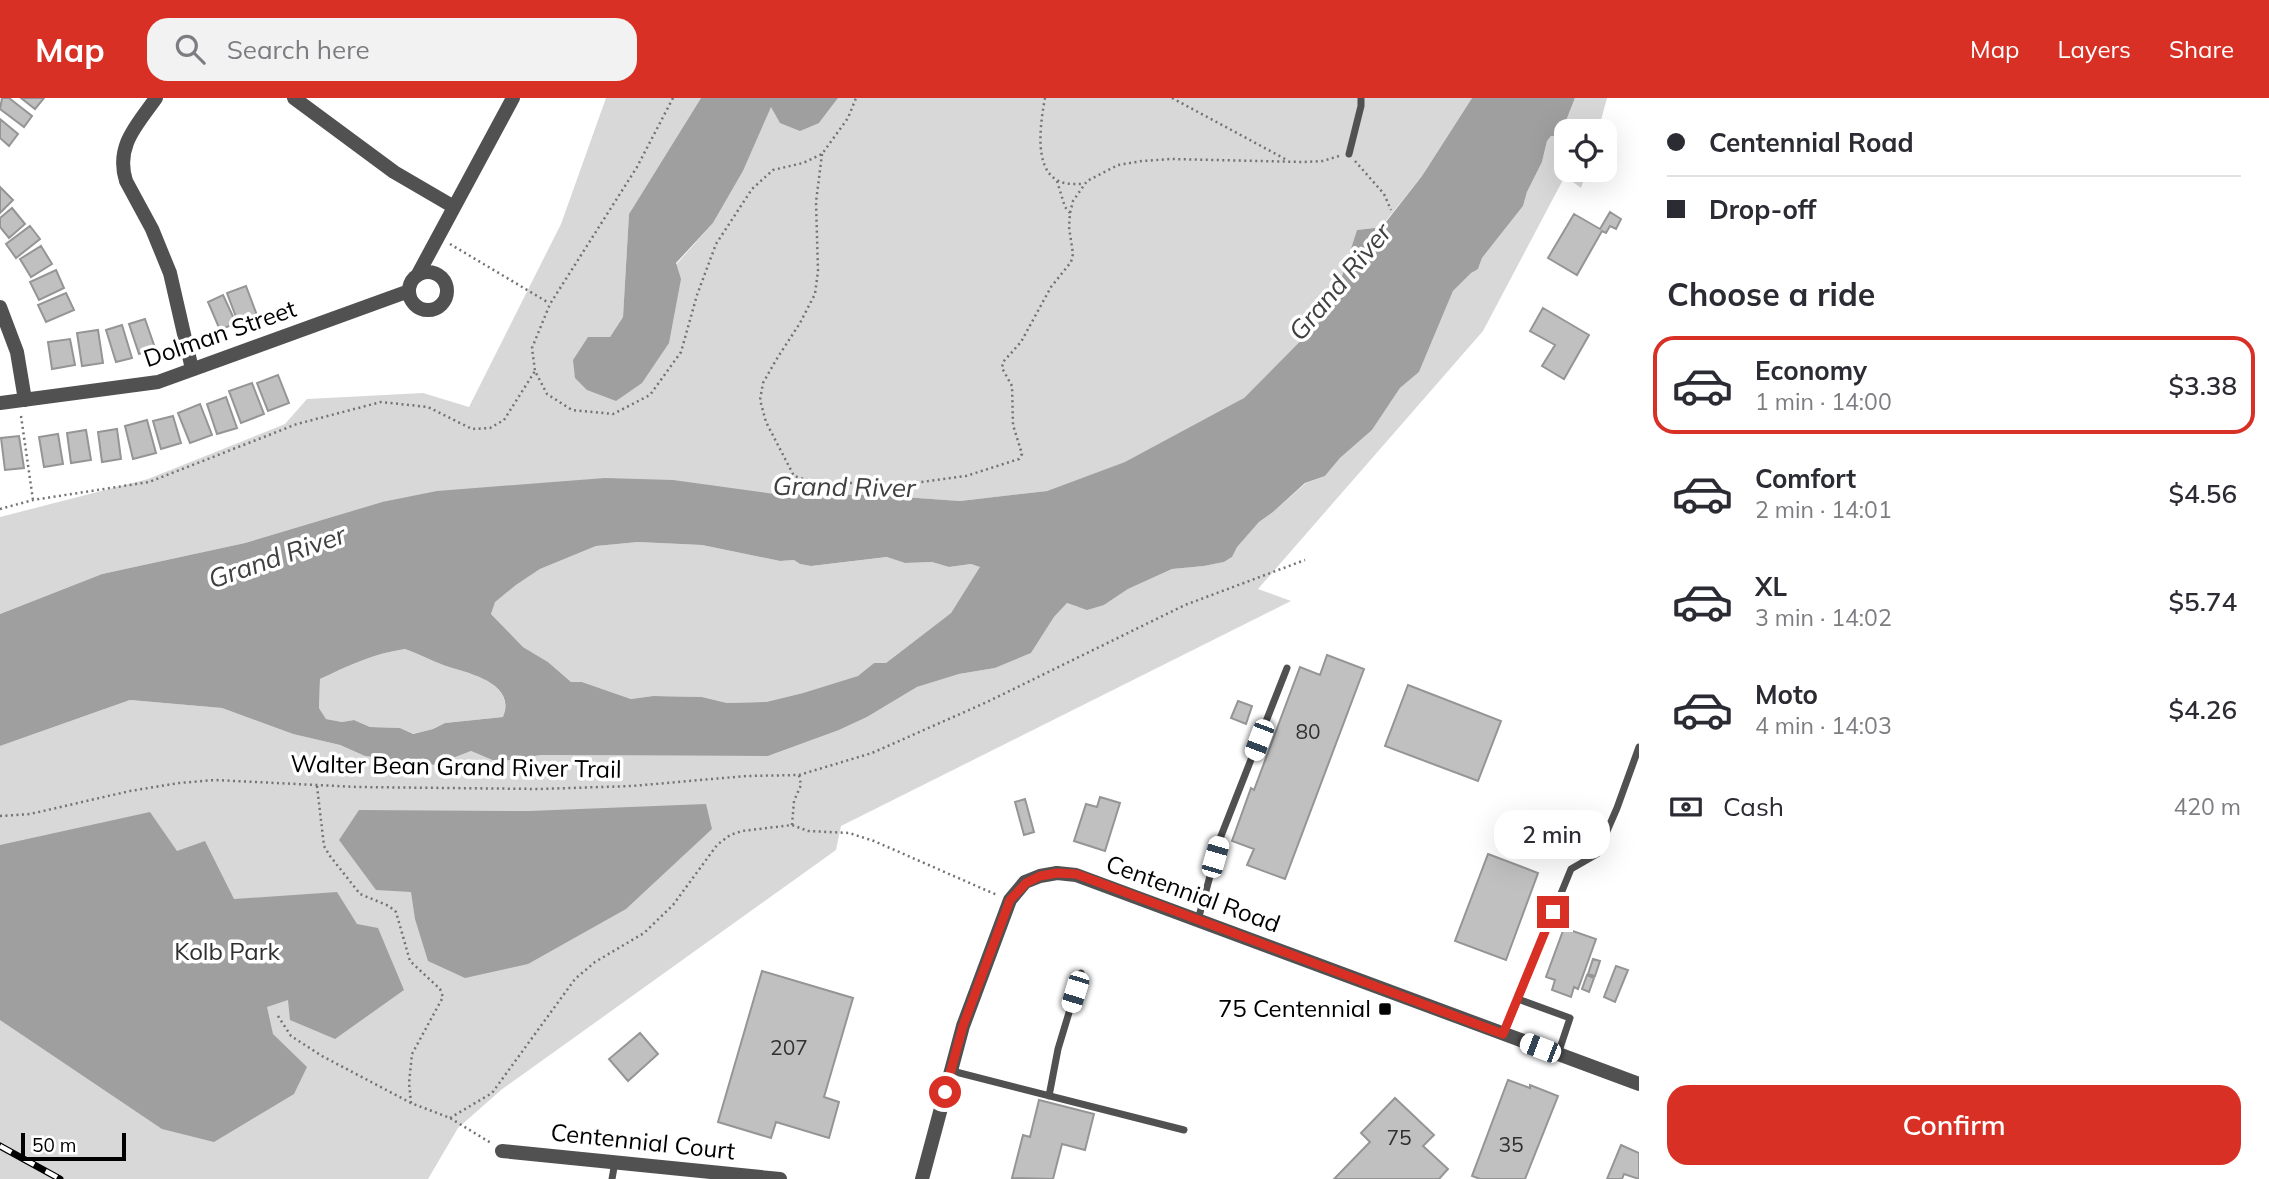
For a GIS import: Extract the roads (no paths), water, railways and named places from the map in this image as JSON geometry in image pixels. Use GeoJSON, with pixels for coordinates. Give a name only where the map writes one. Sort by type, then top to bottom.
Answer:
{"type":"FeatureCollection","features":[{"type":"Feature","properties":{"kind":"street"},"geometry":{"type":"LineString","coordinates":[[156,98],[128,140],[122,154],[122,169],[158,241],[170,273],[192,369]]}},
{"type":"Feature","properties":{"kind":"street"},"geometry":{"type":"LineString","coordinates":[[294,98],[394,172],[454,207]]}},
{"type":"Feature","properties":{"kind":"street"},"geometry":{"type":"LineString","coordinates":[[417,275],[429,272],[440,277],[447,288],[445,300],[436,309],[424,310],[413,303],[409,292],[413,280],[513,98]]}},
{"type":"Feature","properties":{"kind":"street","name":"Dolman Street"},"geometry":{"type":"LineString","coordinates":[[0,403],[158,382],[409,292]]}},
{"type":"Feature","properties":{"kind":"street"},"geometry":{"type":"LineString","coordinates":[[0,307],[17,352],[25,400]]}},
{"type":"Feature","properties":{"kind":"street","name":"Centennial Road"},"geometry":{"type":"LineString","coordinates":[[922,1179],[963,1026],[1010,900],[1026,883],[1040,876],[1057,873],[1076,874],[1639,1084]]}},
{"type":"Feature","properties":{"kind":"street","name":"Centennial Court"},"geometry":{"type":"LineString","coordinates":[[502,1151],[615,1162],[668,1173],[780,1179]]}},
{"type":"Feature","properties":{"kind":"lane"},"geometry":{"type":"LineString","coordinates":[[1349,153],[1361,98]]}},
{"type":"Feature","properties":{"kind":"lane"},"geometry":{"type":"LineString","coordinates":[[1198,920],[1221,836],[1287,668]]}},
{"type":"Feature","properties":{"kind":"lane"},"geometry":{"type":"LineString","coordinates":[[1503,1034],[1571,869],[1597,854],[1639,747]]}},
{"type":"Feature","properties":{"kind":"lane"},"geometry":{"type":"LineString","coordinates":[[1049,1096],[1058,1049],[1081,973]]}},
{"type":"Feature","properties":{"kind":"lane"},"geometry":{"type":"LineString","coordinates":[[1518,999],[1570,1018],[1558,1054]]}},
{"type":"Feature","properties":{"kind":"lane"},"geometry":{"type":"LineString","coordinates":[[951,1071],[1184,1130]]}},
{"type":"Feature","properties":{"kind":"lane"},"geometry":{"type":"LineString","coordinates":[[611,1179],[615,1162]]}},
{"type":"Feature","properties":{"kind":"water"},"geometry":{"type":"Polygon","coordinates":[[[701,98],[838,98],[819,123],[800,131],[780,123],[771,107],[743,171],[713,223],[676,263],[681,279],[669,343],[642,383],[616,401],[587,390],[575,378],[573,360],[588,337],[610,337],[623,317],[629,214],[701,98]]]}},
{"type":"Feature","properties":{"kind":"water","name":"Grand River"},"geometry":{"type":"Polygon","coordinates":[[[1472,98],[1575,98],[1567,119],[1554,119],[1554,136],[1547,141],[1542,162],[1523,206],[1482,258],[1478,269],[1453,291],[1419,372],[1400,388],[1372,430],[1340,458],[1325,476],[1305,483],[1259,522],[1237,547],[1232,557],[1224,562],[1204,566],[1172,569],[1128,589],[1104,605],[1087,610],[1067,603],[1054,617],[1031,653],[995,668],[959,674],[917,687],[867,717],[839,730],[768,756],[541,755],[497,762],[471,751],[435,765],[365,756],[340,745],[293,734],[222,708],[130,700],[0,746],[0,614],[102,574],[245,543],[382,502],[437,491],[605,478],[673,480],[774,494],[874,495],[960,501],[1047,491],[1125,462],[1244,398],[1331,310],[1357,230],[1382,227],[1422,176],[1472,98]],[[638,542],[596,546],[540,569],[495,602],[491,614],[523,647],[548,662],[571,682],[582,682],[631,699],[653,696],[702,697],[727,703],[766,702],[858,676],[874,663],[886,663],[951,613],[980,567],[971,564],[949,567],[932,562],[905,563],[887,557],[811,566],[794,560],[780,561],[702,545],[638,542]],[[405,649],[372,657],[320,679],[319,708],[326,719],[342,722],[354,720],[370,727],[400,728],[413,734],[445,723],[503,717],[505,705],[497,688],[477,676],[405,649]]]}},
{"type":"Feature","properties":{"kind":"water"},"geometry":{"type":"Polygon","coordinates":[[[706,804],[712,829],[626,909],[528,964],[465,978],[428,961],[415,919],[411,892],[376,890],[339,840],[359,810],[529,811],[706,804]]]}},
{"type":"Feature","properties":{"kind":"water"},"geometry":{"type":"Polygon","coordinates":[[[150,812],[177,851],[205,841],[234,899],[337,892],[357,924],[378,928],[404,990],[335,1039],[290,1020],[288,1000],[267,1007],[273,1034],[307,1067],[294,1094],[214,1142],[162,1129],[0,1020],[0,845],[150,812]]]}},
{"type":"Feature","properties":{"kind":"railway"},"geometry":{"type":"LineString","coordinates":[[0,1146],[60,1179]]}},
{"type":"Feature","properties":{"kind":"place","name":"75 Centennial"},"geometry":{"type":"Point","coordinates":[1385,1009]}},
{"type":"Feature","properties":{"kind":"park label","name":"Kolb Park"},"geometry":{"type":"Point","coordinates":[227,952]}}]}
